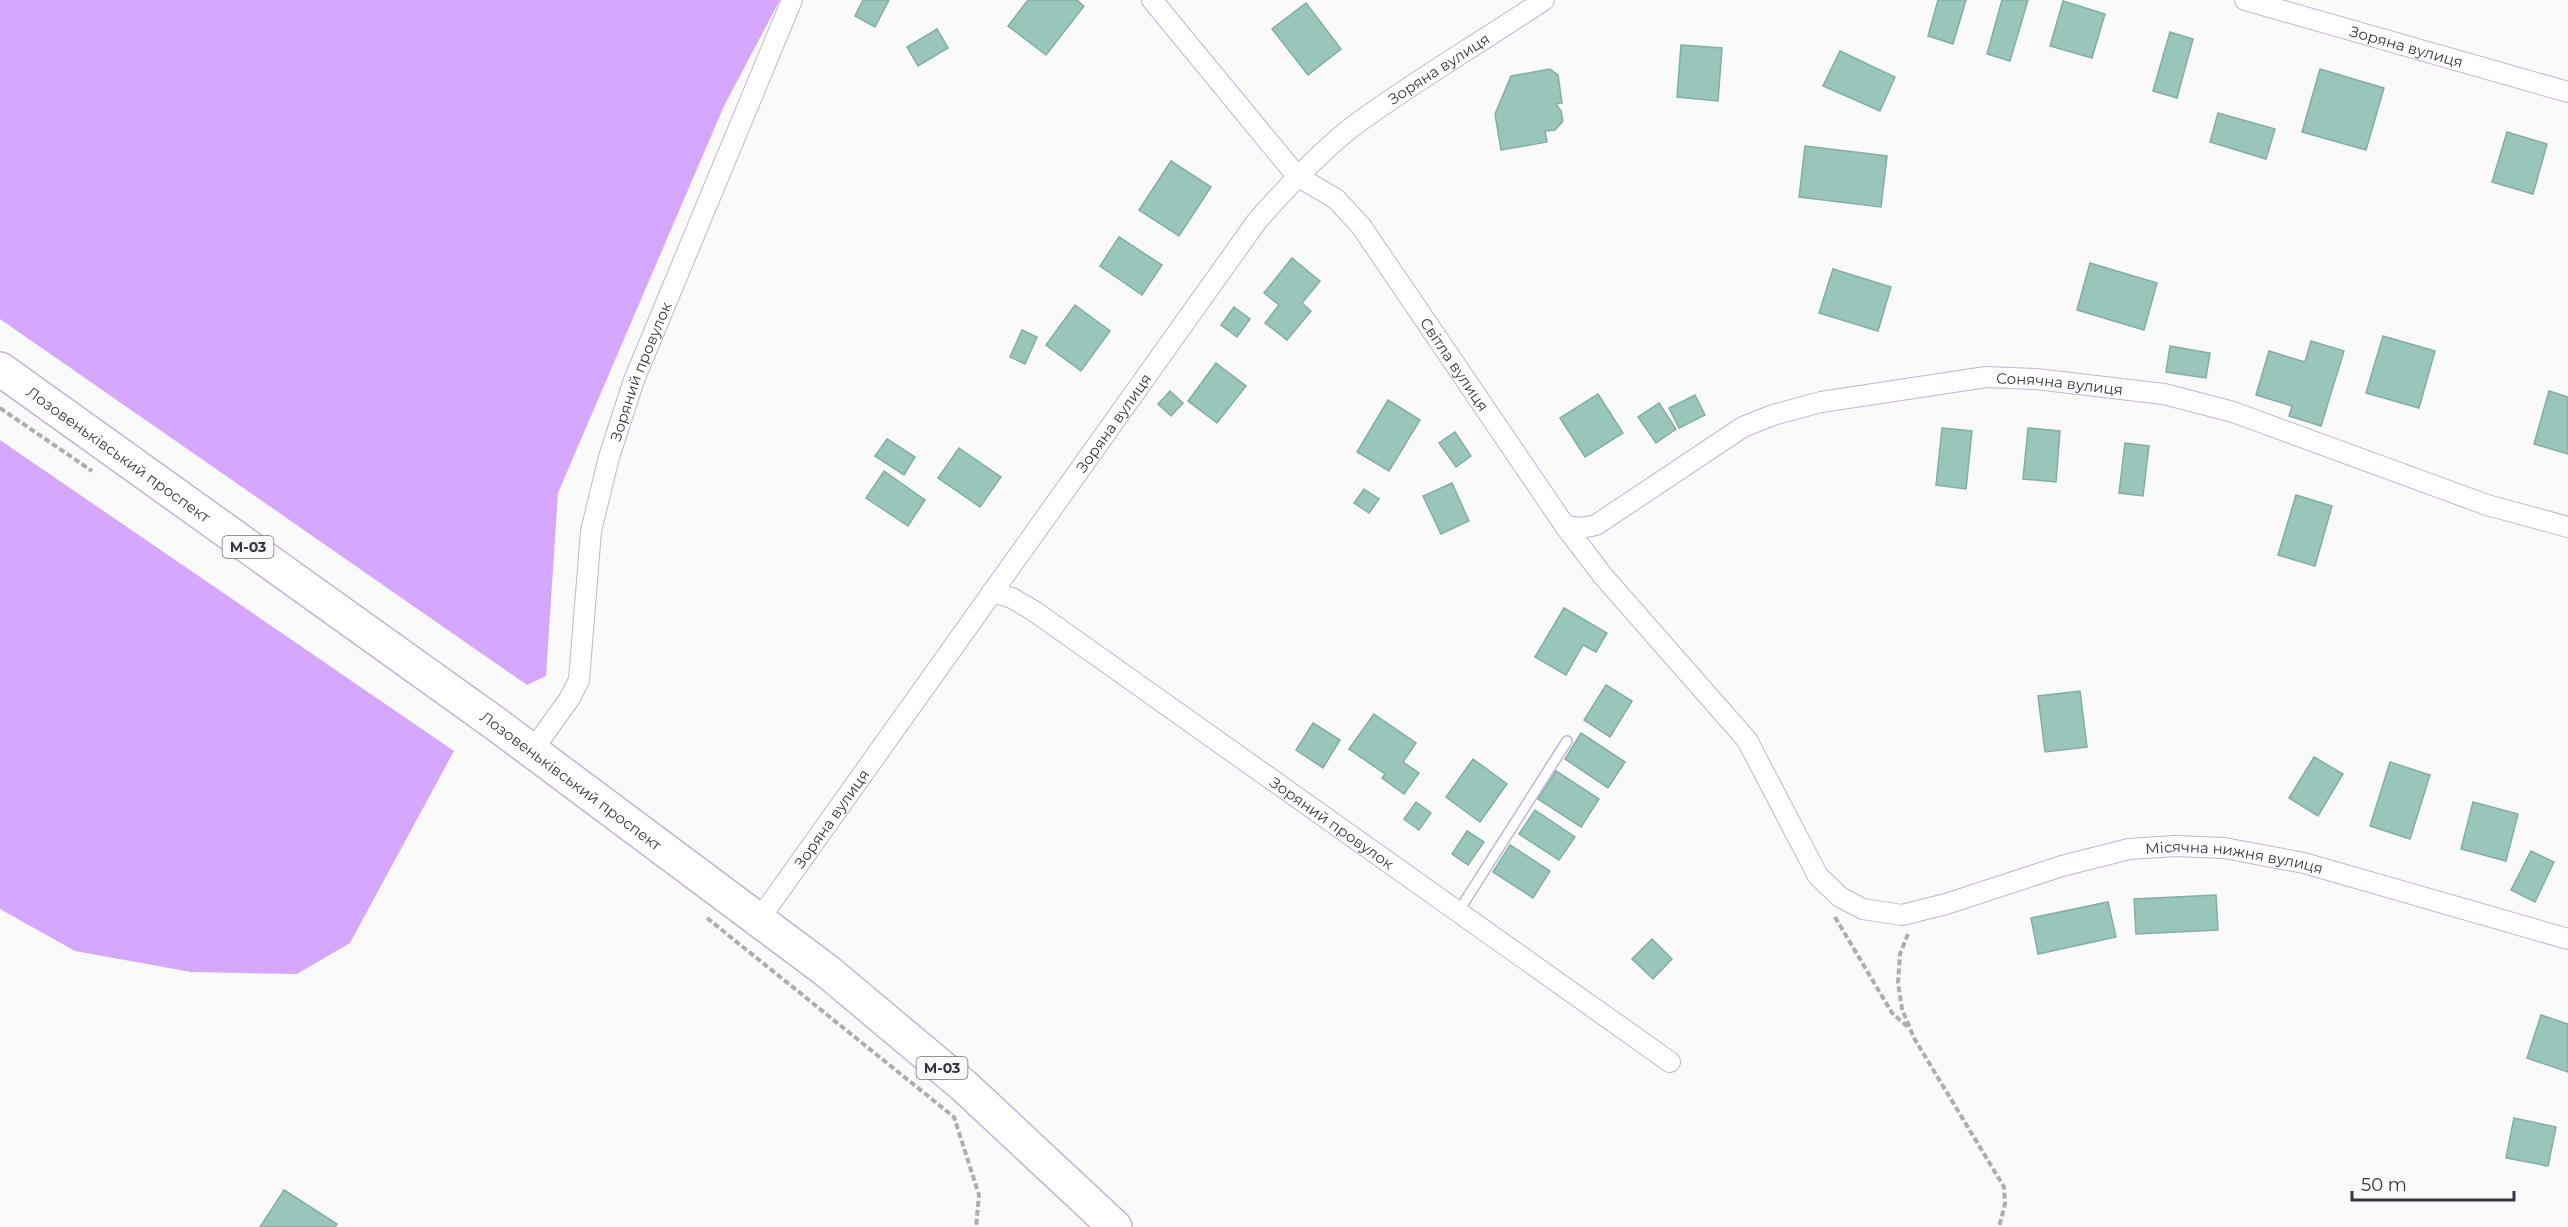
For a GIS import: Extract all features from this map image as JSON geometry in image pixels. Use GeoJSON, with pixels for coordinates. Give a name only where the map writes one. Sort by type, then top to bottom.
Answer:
{"type":"FeatureCollection","features":[{"type":"Feature","properties":{"kind":"highway","name":"Лозовеньківський проспект"},"geometry":{"type":"LineString","coordinates":[[0,369],[532,751],[827,971],[963,1086],[1115,1227]]}},
{"type":"Feature","properties":{"kind":"street","name":"Зоряний провулок"},"geometry":{"type":"LineString","coordinates":[[532,751],[570,698],[579,680],[591,531],[609,458],[634,380],[792,0]]}},
{"type":"Feature","properties":{"kind":"street","name":"Світла вулиця"},"geometry":{"type":"LineString","coordinates":[[1152,0],[1297,176],[1336,199],[1361,226],[1565,526],[1603,576],[1748,740],[1818,876],[1840,897],[1863,909],[1902,915]]}},
{"type":"Feature","properties":{"kind":"street","name":"Зоряна вулиця"},"geometry":{"type":"LineString","coordinates":[[758,921],[1257,221],[1297,176],[1361,122],[1428,74],[1544,0]]}},
{"type":"Feature","properties":{"kind":"street","name":"Зоряна вулиця"},"geometry":{"type":"LineString","coordinates":[[2245,0],[2568,92]]}},
{"type":"Feature","properties":{"kind":"street","name":"Сонячна вулиця"},"geometry":{"type":"LineString","coordinates":[[1565,526],[1581,528],[1596,525],[1743,427],[1773,415],[1821,402],[1986,377],[2036,379],[2164,394],[2233,412],[2487,505],[2568,527]]}},
{"type":"Feature","properties":{"kind":"street","name":"Зоряний провулок"},"geometry":{"type":"LineString","coordinates":[[992,592],[1012,598],[1034,611],[1670,1062]]}},
{"type":"Feature","properties":{"kind":"street","name":"Місячна нижня вулиця"},"geometry":{"type":"LineString","coordinates":[[1902,915],[2062,866],[2118,852],[2175,846],[2224,848],[2304,863],[2568,939]]}},
{"type":"Feature","properties":{"kind":"lane"},"geometry":{"type":"LineString","coordinates":[[1458,912],[1567,741]]}},
{"type":"Feature","properties":{"kind":"path"},"geometry":{"type":"LineString","coordinates":[[0,408],[98,475]]}},
{"type":"Feature","properties":{"kind":"path"},"geometry":{"type":"LineString","coordinates":[[1824,882],[1837,923],[1892,1013],[1910,1028]]}},
{"type":"Feature","properties":{"kind":"path"},"geometry":{"type":"LineString","coordinates":[[1927,909],[1913,923],[1900,954],[1898,983],[1902,1009],[1910,1028],[2004,1187],[2005,1204],[1999,1227]]}},
{"type":"Feature","properties":{"kind":"path"},"geometry":{"type":"LineString","coordinates":[[704,916],[954,1117],[979,1195],[976,1227]]}},
{"type":"Feature","properties":{"kind":"shaded area"},"geometry":{"type":"Polygon","coordinates":[[[0,0],[780,0],[724,106],[558,493],[546,676],[527,685],[0,319],[0,0]]]}},
{"type":"Feature","properties":{"kind":"shaded area"},"geometry":{"type":"Polygon","coordinates":[[[0,440],[454,751],[350,943],[297,974],[191,972],[75,951],[0,909],[0,440]]]}},
{"type":"Feature","properties":{"kind":"building"},"geometry":{"type":"Polygon","coordinates":[[[863,0],[889,0],[875,27],[855,16],[863,0]]]}},
{"type":"Feature","properties":{"kind":"building"},"geometry":{"type":"Polygon","coordinates":[[[1028,0],[1077,0],[1084,6],[1046,55],[1008,26],[1028,0]]]}},
{"type":"Feature","properties":{"kind":"building"},"geometry":{"type":"Polygon","coordinates":[[[1938,0],[1966,0],[1953,44],[1928,36],[1938,0]]]}},
{"type":"Feature","properties":{"kind":"building"},"geometry":{"type":"Polygon","coordinates":[[[2002,0],[2028,0],[2010,61],[1987,54],[2002,0]]]}},
{"type":"Feature","properties":{"kind":"building"},"geometry":{"type":"Polygon","coordinates":[[[2063,1],[2105,14],[2092,58],[2050,46],[2063,1]]]}},
{"type":"Feature","properties":{"kind":"building"},"geometry":{"type":"Polygon","coordinates":[[[1306,3],[1341,49],[1308,75],[1272,29],[1306,3]]]}},
{"type":"Feature","properties":{"kind":"building"},"geometry":{"type":"Polygon","coordinates":[[[937,29],[948,48],[918,66],[907,47],[937,29]]]}},
{"type":"Feature","properties":{"kind":"building"},"geometry":{"type":"Polygon","coordinates":[[[2170,32],[2193,39],[2177,98],[2153,91],[2170,32]]]}},
{"type":"Feature","properties":{"kind":"building"},"geometry":{"type":"Polygon","coordinates":[[[1681,45],[1722,48],[1718,101],[1677,97],[1681,45]]]}},
{"type":"Feature","properties":{"kind":"building"},"geometry":{"type":"Polygon","coordinates":[[[1840,51],[1895,77],[1880,111],[1823,86],[1840,51]]]}},
{"type":"Feature","properties":{"kind":"building"},"geometry":{"type":"Polygon","coordinates":[[[1550,69],[1558,75],[1562,103],[1556,104],[1561,111],[1563,121],[1555,130],[1545,131],[1547,142],[1501,150],[1495,114],[1511,76],[1550,69]]]}},
{"type":"Feature","properties":{"kind":"building"},"geometry":{"type":"Polygon","coordinates":[[[2320,69],[2384,88],[2366,150],[2302,132],[2320,69]]]}},
{"type":"Feature","properties":{"kind":"building"},"geometry":{"type":"Polygon","coordinates":[[[2218,113],[2275,129],[2266,159],[2210,142],[2218,113]]]}},
{"type":"Feature","properties":{"kind":"building"},"geometry":{"type":"Polygon","coordinates":[[[2507,132],[2547,144],[2533,194],[2492,182],[2507,132]]]}},
{"type":"Feature","properties":{"kind":"building"},"geometry":{"type":"Polygon","coordinates":[[[1805,146],[1887,156],[1881,207],[1799,197],[1805,146]]]}},
{"type":"Feature","properties":{"kind":"building"},"geometry":{"type":"Polygon","coordinates":[[[1171,161],[1211,187],[1179,236],[1139,210],[1171,161]]]}},
{"type":"Feature","properties":{"kind":"building"},"geometry":{"type":"Polygon","coordinates":[[[1119,237],[1162,265],[1142,295],[1100,266],[1119,237]]]}},
{"type":"Feature","properties":{"kind":"building"},"geometry":{"type":"Polygon","coordinates":[[[1292,258],[1320,281],[1302,303],[1311,311],[1287,340],[1265,323],[1279,305],[1264,293],[1292,258]]]}},
{"type":"Feature","properties":{"kind":"building"},"geometry":{"type":"Polygon","coordinates":[[[2090,263],[2157,283],[2144,330],[2077,310],[2090,263]]]}},
{"type":"Feature","properties":{"kind":"building"},"geometry":{"type":"Polygon","coordinates":[[[1833,269],[1891,287],[1878,331],[1819,313],[1833,269]]]}},
{"type":"Feature","properties":{"kind":"building"},"geometry":{"type":"Polygon","coordinates":[[[1075,305],[1110,331],[1081,371],[1046,345],[1075,305]]]}},
{"type":"Feature","properties":{"kind":"building"},"geometry":{"type":"Polygon","coordinates":[[[1234,307],[1250,319],[1237,337],[1221,325],[1234,307]]]}},
{"type":"Feature","properties":{"kind":"building"},"geometry":{"type":"Polygon","coordinates":[[[1022,330],[1037,337],[1025,364],[1010,357],[1022,330]]]}},
{"type":"Feature","properties":{"kind":"building"},"geometry":{"type":"Polygon","coordinates":[[[2383,336],[2435,351],[2419,408],[2366,393],[2383,336]]]}},
{"type":"Feature","properties":{"kind":"building"},"geometry":{"type":"Polygon","coordinates":[[[2311,341],[2344,351],[2321,426],[2289,416],[2292,406],[2256,395],[2269,351],[2305,362],[2311,341]]]}},
{"type":"Feature","properties":{"kind":"building"},"geometry":{"type":"Polygon","coordinates":[[[2170,346],[2210,353],[2206,378],[2166,372],[2170,346]]]}},
{"type":"Feature","properties":{"kind":"building"},"geometry":{"type":"Polygon","coordinates":[[[1216,363],[1246,386],[1217,423],[1188,401],[1216,363]]]}},
{"type":"Feature","properties":{"kind":"building"},"geometry":{"type":"Polygon","coordinates":[[[1170,391],[1183,403],[1171,416],[1158,404],[1170,391]]]}},
{"type":"Feature","properties":{"kind":"building"},"geometry":{"type":"Polygon","coordinates":[[[2549,391],[2568,397],[2568,454],[2534,444],[2549,391]]]}},
{"type":"Feature","properties":{"kind":"building"},"geometry":{"type":"Polygon","coordinates":[[[1598,394],[1623,433],[1585,457],[1560,418],[1598,394]]]}},
{"type":"Feature","properties":{"kind":"building"},"geometry":{"type":"Polygon","coordinates":[[[1695,395],[1705,415],[1679,428],[1669,408],[1695,395]]]}},
{"type":"Feature","properties":{"kind":"building"},"geometry":{"type":"Polygon","coordinates":[[[1388,400],[1420,420],[1389,471],[1357,452],[1388,400]]]}},
{"type":"Feature","properties":{"kind":"building"},"geometry":{"type":"Polygon","coordinates":[[[1659,403],[1676,429],[1656,443],[1638,417],[1659,403]]]}},
{"type":"Feature","properties":{"kind":"building"},"geometry":{"type":"Polygon","coordinates":[[[1942,428],[1972,431],[1966,489],[1936,485],[1942,428]]]}},
{"type":"Feature","properties":{"kind":"building"},"geometry":{"type":"Polygon","coordinates":[[[2028,428],[2060,431],[2056,482],[2023,479],[2028,428]]]}},
{"type":"Feature","properties":{"kind":"building"},"geometry":{"type":"Polygon","coordinates":[[[1455,432],[1471,456],[1456,467],[1439,443],[1455,432]]]}},
{"type":"Feature","properties":{"kind":"building"},"geometry":{"type":"Polygon","coordinates":[[[887,439],[915,457],[904,475],[875,456],[887,439]]]}},
{"type":"Feature","properties":{"kind":"building"},"geometry":{"type":"Polygon","coordinates":[[[2125,443],[2149,446],[2143,496],[2119,493],[2125,443]]]}},
{"type":"Feature","properties":{"kind":"building"},"geometry":{"type":"Polygon","coordinates":[[[959,448],[1001,477],[980,507],[938,478],[959,448]]]}},
{"type":"Feature","properties":{"kind":"building"},"geometry":{"type":"Polygon","coordinates":[[[884,471],[925,500],[908,526],[866,498],[884,471]]]}},
{"type":"Feature","properties":{"kind":"building"},"geometry":{"type":"Polygon","coordinates":[[[1452,483],[1469,521],[1441,534],[1423,496],[1452,483]]]}},
{"type":"Feature","properties":{"kind":"building"},"geometry":{"type":"Polygon","coordinates":[[[1364,489],[1379,499],[1369,513],[1354,503],[1364,489]]]}},
{"type":"Feature","properties":{"kind":"building"},"geometry":{"type":"Polygon","coordinates":[[[2296,495],[2332,506],[2315,566],[2278,555],[2296,495]]]}},
{"type":"Feature","properties":{"kind":"building"},"geometry":{"type":"Polygon","coordinates":[[[1564,608],[1607,633],[1596,652],[1583,645],[1566,675],[1535,657],[1564,608]]]}},
{"type":"Feature","properties":{"kind":"building"},"geometry":{"type":"Polygon","coordinates":[[[1606,685],[1632,701],[1610,737],[1584,720],[1606,685]]]}},
{"type":"Feature","properties":{"kind":"building"},"geometry":{"type":"Polygon","coordinates":[[[2080,691],[2087,747],[2045,752],[2038,696],[2080,691]]]}},
{"type":"Feature","properties":{"kind":"building"},"geometry":{"type":"Polygon","coordinates":[[[1374,714],[1416,743],[1403,762],[1419,773],[1404,794],[1382,778],[1385,774],[1349,749],[1374,714]]]}},
{"type":"Feature","properties":{"kind":"building"},"geometry":{"type":"Polygon","coordinates":[[[1313,723],[1340,740],[1323,768],[1296,750],[1313,723]]]}},
{"type":"Feature","properties":{"kind":"building"},"geometry":{"type":"Polygon","coordinates":[[[1581,733],[1625,762],[1608,788],[1565,759],[1581,733]]]}},
{"type":"Feature","properties":{"kind":"building"},"geometry":{"type":"Polygon","coordinates":[[[2314,757],[2343,774],[2318,816],[2289,798],[2314,757]]]}},
{"type":"Feature","properties":{"kind":"building"},"geometry":{"type":"Polygon","coordinates":[[[1473,759],[1507,784],[1480,822],[1446,797],[1473,759]]]}},
{"type":"Feature","properties":{"kind":"building"},"geometry":{"type":"Polygon","coordinates":[[[2390,762],[2430,775],[2410,839],[2370,826],[2390,762]]]}},
{"type":"Feature","properties":{"kind":"building"},"geometry":{"type":"Polygon","coordinates":[[[1556,771],[1599,799],[1581,827],[1538,799],[1556,771]]]}},
{"type":"Feature","properties":{"kind":"building"},"geometry":{"type":"Polygon","coordinates":[[[1416,802],[1431,813],[1419,830],[1404,819],[1416,802]]]}},
{"type":"Feature","properties":{"kind":"building"},"geometry":{"type":"Polygon","coordinates":[[[2473,802],[2518,814],[2506,861],[2461,849],[2473,802]]]}},
{"type":"Feature","properties":{"kind":"building"},"geometry":{"type":"Polygon","coordinates":[[[1535,810],[1575,837],[1559,860],[1519,834],[1535,810]]]}},
{"type":"Feature","properties":{"kind":"building"},"geometry":{"type":"Polygon","coordinates":[[[1467,831],[1484,842],[1468,865],[1452,854],[1467,831]]]}},
{"type":"Feature","properties":{"kind":"building"},"geometry":{"type":"Polygon","coordinates":[[[1510,845],[1550,871],[1533,898],[1493,872],[1510,845]]]}},
{"type":"Feature","properties":{"kind":"building"},"geometry":{"type":"Polygon","coordinates":[[[2531,851],[2554,862],[2535,902],[2511,890],[2531,851]]]}},
{"type":"Feature","properties":{"kind":"building"},"geometry":{"type":"Polygon","coordinates":[[[2216,895],[2218,930],[2136,934],[2134,899],[2216,895]]]}},
{"type":"Feature","properties":{"kind":"building"},"geometry":{"type":"Polygon","coordinates":[[[2108,902],[2116,937],[2038,954],[2031,918],[2108,902]]]}},
{"type":"Feature","properties":{"kind":"building"},"geometry":{"type":"Polygon","coordinates":[[[1652,939],[1672,959],[1653,979],[1632,959],[1652,939]]]}},
{"type":"Feature","properties":{"kind":"building"},"geometry":{"type":"Polygon","coordinates":[[[2541,1015],[2568,1024],[2568,1072],[2527,1058],[2541,1015]]]}},
{"type":"Feature","properties":{"kind":"building"},"geometry":{"type":"Polygon","coordinates":[[[2514,1118],[2556,1127],[2548,1166],[2506,1158],[2514,1118]]]}},
{"type":"Feature","properties":{"kind":"building"},"geometry":{"type":"Polygon","coordinates":[[[284,1190],[337,1224],[335,1227],[260,1227],[284,1190]]]}}]}
